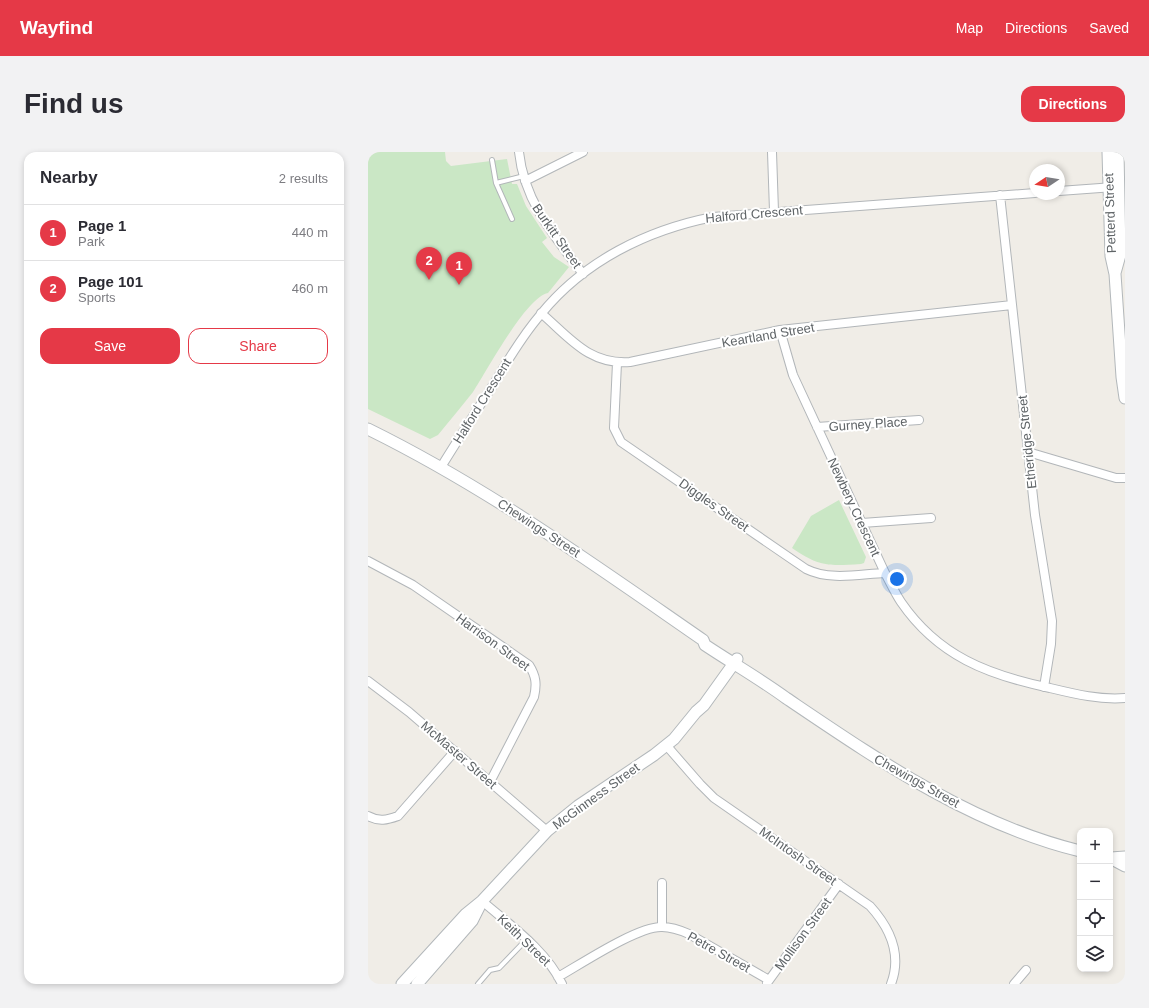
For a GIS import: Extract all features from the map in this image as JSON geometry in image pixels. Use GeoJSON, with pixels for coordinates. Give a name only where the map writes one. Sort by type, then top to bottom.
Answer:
{"type":"FeatureCollection","features":[{"type":"Feature","properties":{"kind":"street","name":"Burkitt Street"},"geometry":{"type":"LineString","coordinates":[[519,152],[524,179],[532,202],[543,221],[583,274]]}},
{"type":"Feature","properties":{"kind":"street"},"geometry":{"type":"LineString","coordinates":[[524,179],[583,152]]}},
{"type":"Feature","properties":{"kind":"street"},"geometry":{"type":"LineString","coordinates":[[772,152],[774,211]]}},
{"type":"Feature","properties":{"kind":"street","name":"Petterd Street"},"geometry":{"type":"LineString","coordinates":[[1108,152],[1114,187]]}},
{"type":"Feature","properties":{"kind":"street","name":"Petterd Street"},"geometry":{"type":"LineString","coordinates":[[1118,152],[1114,187],[1110,256],[1115,274],[1122,377],[1125,398]]}},
{"type":"Feature","properties":{"kind":"street"},"geometry":{"type":"LineString","coordinates":[[1065,191],[1114,187]]}},
{"type":"Feature","properties":{"kind":"street","name":"Halford Crescent"},"geometry":{"type":"LineString","coordinates":[[441,467],[522,337],[541,313],[583,274],[618,250],[670,227],[712,217],[774,211],[1029,193]]}},
{"type":"Feature","properties":{"kind":"street","name":"Etheridge Street"},"geometry":{"type":"LineString","coordinates":[[1000,195],[1035,515],[1052,621],[1052,636],[1044,687]]}},
{"type":"Feature","properties":{"kind":"street","name":"Keartland Street"},"geometry":{"type":"LineString","coordinates":[[541,313],[588,353],[598,359],[617,363],[630,362],[780,330],[1012,305]]}},
{"type":"Feature","properties":{"kind":"street","name":"Newbery Crescent"},"geometry":{"type":"LineString","coordinates":[[780,330],[793,375],[817,427],[885,572],[900,601],[914,620],[932,638],[952,653],[987,672],[1013,680],[1093,698],[1125,698]]}},
{"type":"Feature","properties":{"kind":"street","name":"Diggles Street"},"geometry":{"type":"LineString","coordinates":[[617,363],[614,428],[621,442],[806,569],[823,575],[834,576],[885,572]]}},
{"type":"Feature","properties":{"kind":"street","name":"Gurney Place"},"geometry":{"type":"LineString","coordinates":[[817,427],[919,420]]}},
{"type":"Feature","properties":{"kind":"street","name":"Chewings Street"},"geometry":{"type":"LineString","coordinates":[[368,429],[441,467],[526,518],[703,640],[705,645],[756,672],[768,685],[866,752],[924,787],[960,806],[998,822],[1077,850]]}},
{"type":"Feature","properties":{"kind":"street"},"geometry":{"type":"LineString","coordinates":[[1028,452],[1116,478],[1125,478]]}},
{"type":"Feature","properties":{"kind":"street"},"geometry":{"type":"LineString","coordinates":[[862,523],[931,518]]}},
{"type":"Feature","properties":{"kind":"street","name":"Harrison Street"},"geometry":{"type":"LineString","coordinates":[[368,561],[413,585],[529,665],[534,673],[536,687],[534,697],[490,782]]}},
{"type":"Feature","properties":{"kind":"street","name":"McGinness Street"},"geometry":{"type":"LineString","coordinates":[[402,984],[466,914],[482,901],[547,831],[578,806],[666,745],[687,724],[696,712],[698,701],[732,660]]}},
{"type":"Feature","properties":{"kind":"street","name":"McMaster Street"},"geometry":{"type":"LineString","coordinates":[[368,681],[397,702],[547,831]]}},
{"type":"Feature","properties":{"kind":"street","name":"McIntosh Street"},"geometry":{"type":"LineString","coordinates":[[666,745],[714,798],[870,906],[881,918],[889,932],[894,947],[895,963],[891,984]]}},
{"type":"Feature","properties":{"kind":"street"},"geometry":{"type":"LineString","coordinates":[[368,816],[379,820],[387,820],[398,816],[455,751]]}},
{"type":"Feature","properties":{"kind":"street"},"geometry":{"type":"LineString","coordinates":[[1113,858],[1125,858]]}},
{"type":"Feature","properties":{"kind":"street"},"geometry":{"type":"LineString","coordinates":[[1113,860],[1125,866]]}},
{"type":"Feature","properties":{"kind":"street"},"geometry":{"type":"LineString","coordinates":[[662,883],[662,927]]}},
{"type":"Feature","properties":{"kind":"street","name":"Mollison Street"},"geometry":{"type":"LineString","coordinates":[[768,982],[840,884]]}},
{"type":"Feature","properties":{"kind":"street","name":"McGinness Street"},"geometry":{"type":"LineString","coordinates":[[417,984],[472,921],[482,901]]}},
{"type":"Feature","properties":{"kind":"street","name":"Keith Street"},"geometry":{"type":"LineString","coordinates":[[482,901],[542,954],[560,980]]}},
{"type":"Feature","properties":{"kind":"street","name":"Petre Street"},"geometry":{"type":"LineString","coordinates":[[560,980],[639,932],[662,927],[679,930],[689,934],[768,982]]}},
{"type":"Feature","properties":{"kind":"street"},"geometry":{"type":"LineString","coordinates":[[1014,984],[1026,970]]}},
{"type":"Feature","properties":{"kind":"lane"},"geometry":{"type":"LineString","coordinates":[[492,160],[496,183],[512,219]]}},
{"type":"Feature","properties":{"kind":"lane"},"geometry":{"type":"LineString","coordinates":[[496,183],[524,179]]}},
{"type":"Feature","properties":{"kind":"lane"},"geometry":{"type":"LineString","coordinates":[[478,984],[490,970],[499,968],[526,940]]}},
{"type":"Feature","properties":{"kind":"green space"},"geometry":{"type":"Polygon","coordinates":[[[368,152],[445,152],[446,161],[451,166],[507,159],[512,184],[517,184],[526,206],[547,238],[542,242],[554,257],[569,267],[548,293],[539,298],[529,307],[508,336],[473,392],[438,435],[430,439],[368,409],[368,152]]]}},
{"type":"Feature","properties":{"kind":"green space"},"geometry":{"type":"Polygon","coordinates":[[[839,500],[866,557],[864,563],[840,565],[825,564],[810,559],[792,548],[811,516],[839,500]]]}},
{"type":"Feature","properties":{"kind":"place","name":"Page 101"},"geometry":{"type":"Point","coordinates":[429,280]}},
{"type":"Feature","properties":{"kind":"place","name":"Page 1"},"geometry":{"type":"Point","coordinates":[459,285]}}]}
